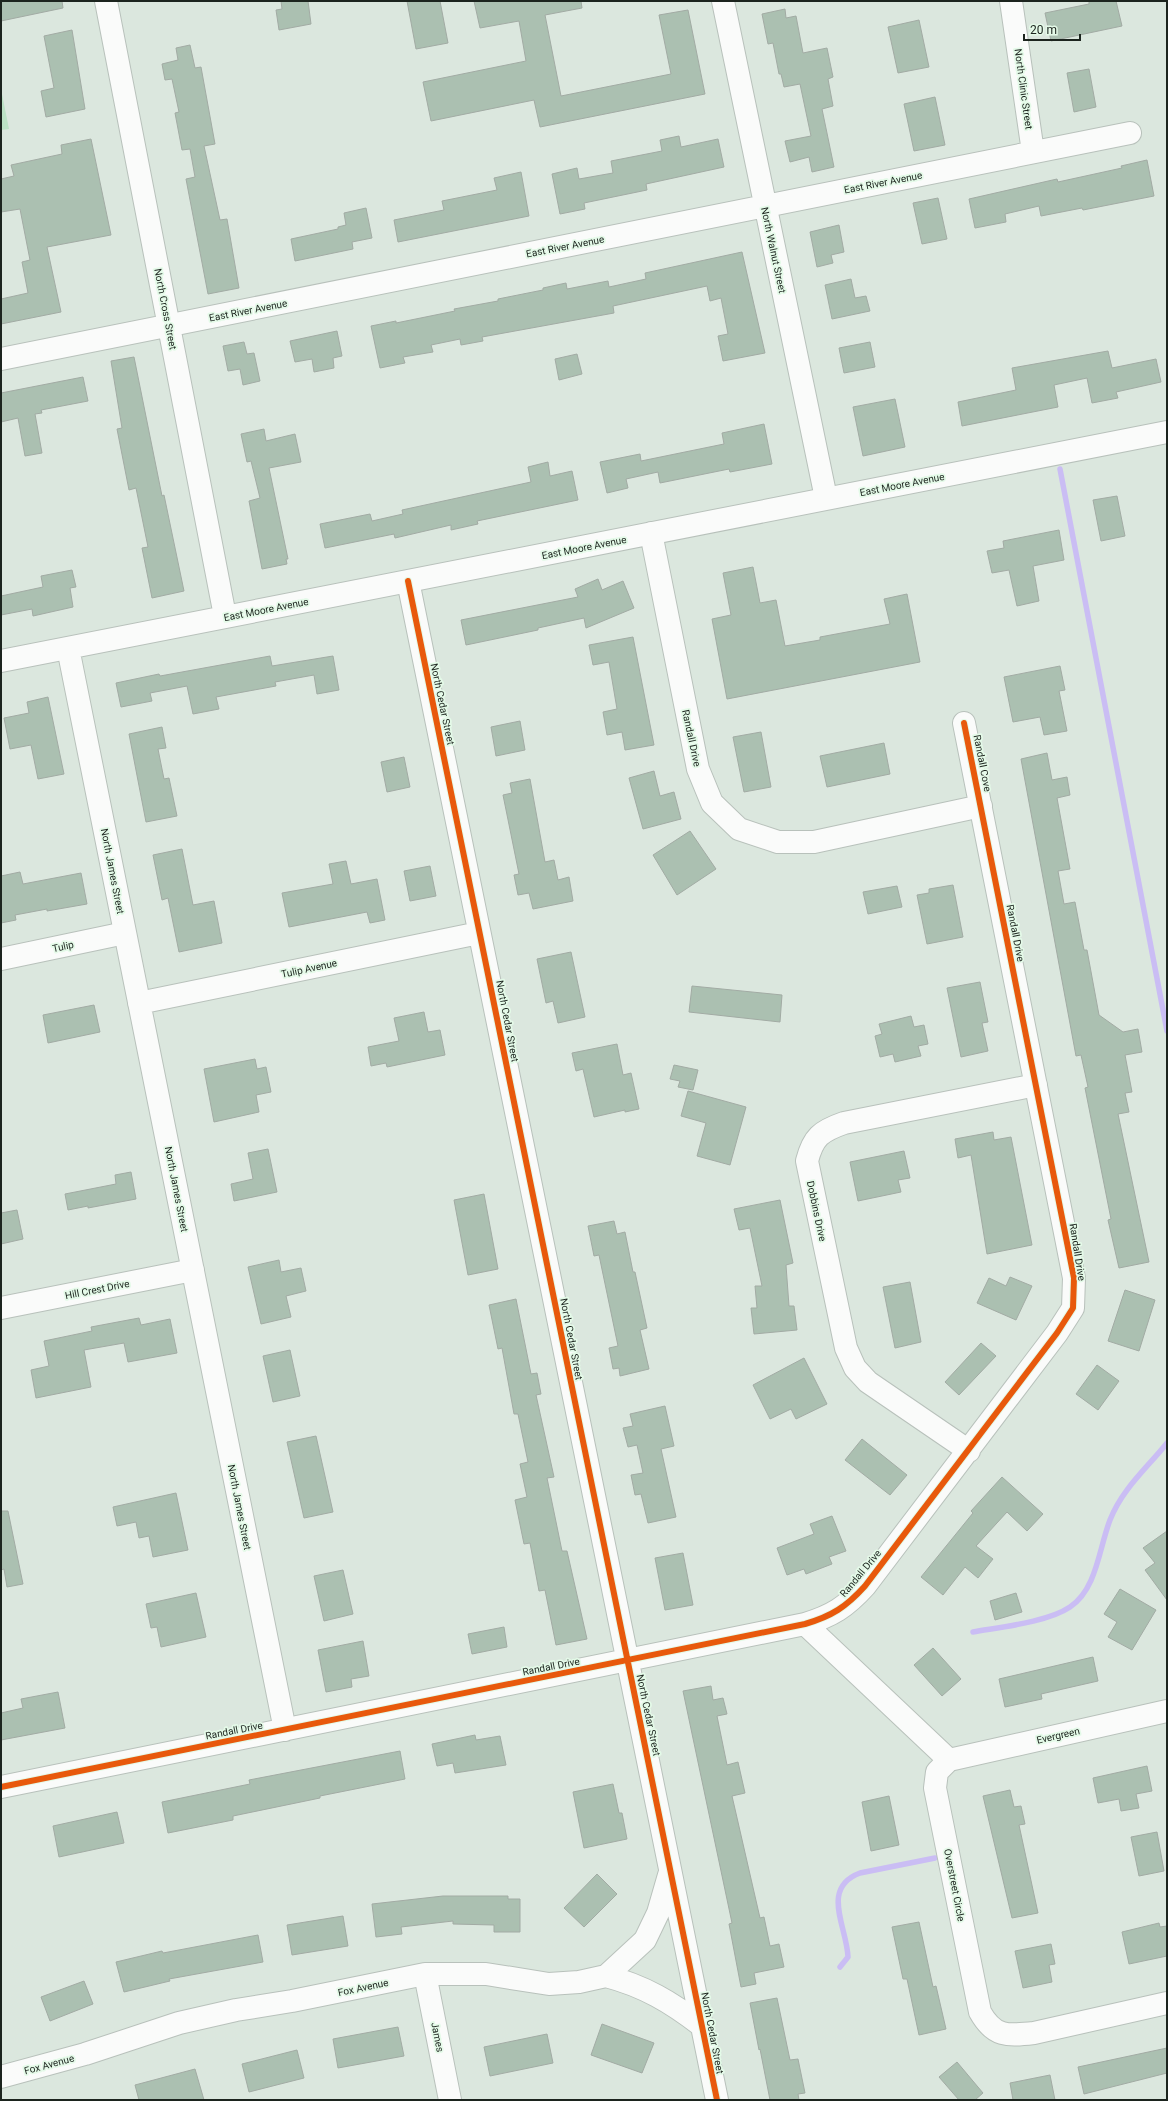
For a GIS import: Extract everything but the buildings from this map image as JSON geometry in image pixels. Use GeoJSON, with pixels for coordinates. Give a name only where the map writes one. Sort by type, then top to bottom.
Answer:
{"type":"FeatureCollection","features":[{"type":"Feature","properties":{"kind":"street","name":"North Cross Street"},"geometry":{"type":"LineString","coordinates":[[106,1],[226,616]]}},
{"type":"Feature","properties":{"kind":"street","name":"North Walnut Street"},"geometry":{"type":"LineString","coordinates":[[723,1],[826,498]]}},
{"type":"Feature","properties":{"kind":"street","name":"North Clinic Street"},"geometry":{"type":"LineString","coordinates":[[1011,1],[1033,152]]}},
{"type":"Feature","properties":{"kind":"street","name":"East River Avenue"},"geometry":{"type":"LineString","coordinates":[[1,359],[1130,133]]}},
{"type":"Feature","properties":{"kind":"street","name":"East Moore Avenue"},"geometry":{"type":"LineString","coordinates":[[1,661],[1167,432]]}},
{"type":"Feature","properties":{"kind":"street","name":"Randall Drive"},"geometry":{"type":"LineString","coordinates":[[1,1787],[628,1662],[805,1624],[836,1612],[850,1603],[865,1586],[969,1451],[1057,1333],[1073,1308],[1074,1278],[981,806],[814,842],[778,842],[739,830],[712,803],[698,769],[651,533]]}},
{"type":"Feature","properties":{"kind":"street","name":"North Cedar Street"},"geometry":{"type":"LineString","coordinates":[[408,581],[717,2100]]}},
{"type":"Feature","properties":{"kind":"street","name":"North James Street"},"geometry":{"type":"LineString","coordinates":[[68,648],[285,1730]]}},
{"type":"Feature","properties":{"kind":"street","name":"Randall Cove"},"geometry":{"type":"LineString","coordinates":[[964,723],[981,806]]}},
{"type":"Feature","properties":{"kind":"street","name":"Tulip"},"geometry":{"type":"LineString","coordinates":[[1,959],[125,933]]}},
{"type":"Feature","properties":{"kind":"street","name":"Tulip Avenue"},"geometry":{"type":"LineString","coordinates":[[139,1003],[479,933]]}},
{"type":"Feature","properties":{"kind":"street","name":"Dobbins Drive"},"geometry":{"type":"LineString","coordinates":[[969,1451],[868,1382],[855,1368],[846,1348],[807,1161],[811,1144],[827,1129],[844,1123],[1036,1085]]}},
{"type":"Feature","properties":{"kind":"street","name":"Hill Crest Drive"},"geometry":{"type":"LineString","coordinates":[[1,1308],[193,1270]]}},
{"type":"Feature","properties":{"kind":"street"},"geometry":{"type":"LineString","coordinates":[[805,1624],[949,1760]]}},
{"type":"Feature","properties":{"kind":"street","name":"Evergreen"},"geometry":{"type":"LineString","coordinates":[[949,1760],[1167,1711]]}},
{"type":"Feature","properties":{"kind":"street","name":"Overstreet Circle"},"geometry":{"type":"LineString","coordinates":[[949,1760],[937,1772],[935,1788],[980,2012],[987,2024],[998,2033],[1015,2035],[1034,2033],[1167,2003]]}},
{"type":"Feature","properties":{"kind":"street"},"geometry":{"type":"LineString","coordinates":[[606,1976],[645,1940],[658,1913],[670,1871]]}},
{"type":"Feature","properties":{"kind":"street","name":"Fox Avenue"},"geometry":{"type":"LineString","coordinates":[[1,2077],[85,2054],[179,2024],[236,2010],[292,2001],[425,1974],[486,1974],[549,1984],[579,1982],[606,1976]]}},
{"type":"Feature","properties":{"kind":"street","name":"James"},"geometry":{"type":"LineString","coordinates":[[425,1974],[450,2100]]}},
{"type":"Feature","properties":{"kind":"street"},"geometry":{"type":"LineString","coordinates":[[606,1976],[632,1983],[655,1994],[702,2026]]}},
{"type":"Feature","properties":{"kind":"green space"},"geometry":{"type":"Polygon","coordinates":[[[1,89],[9,129],[1,130],[1,89]]]}},
{"type":"Feature","properties":{"kind":"waterway"},"geometry":{"type":"LineString","coordinates":[[1060,469],[1167,1031]]}},
{"type":"Feature","properties":{"kind":"waterway"},"geometry":{"type":"LineString","coordinates":[[973,1632],[1050,1617],[1070,1607],[1079,1599],[1092,1579],[1106,1531],[1121,1498],[1167,1443]]}},
{"type":"Feature","properties":{"kind":"waterway"},"geometry":{"type":"LineString","coordinates":[[840,1967],[848,1957],[847,1945],[839,1909],[838,1898],[841,1888],[848,1880],[860,1873],[935,1858]]}},
{"type":"Feature","properties":{"kind":"cycle path"},"geometry":{"type":"LineString","coordinates":[[408,581],[717,2100]]}},
{"type":"Feature","properties":{"kind":"cycle path"},"geometry":{"type":"LineString","coordinates":[[1,1787],[805,1624],[823,1618],[838,1610],[865,1586],[1057,1333],[1073,1308],[1074,1278],[964,723]]}}]}
